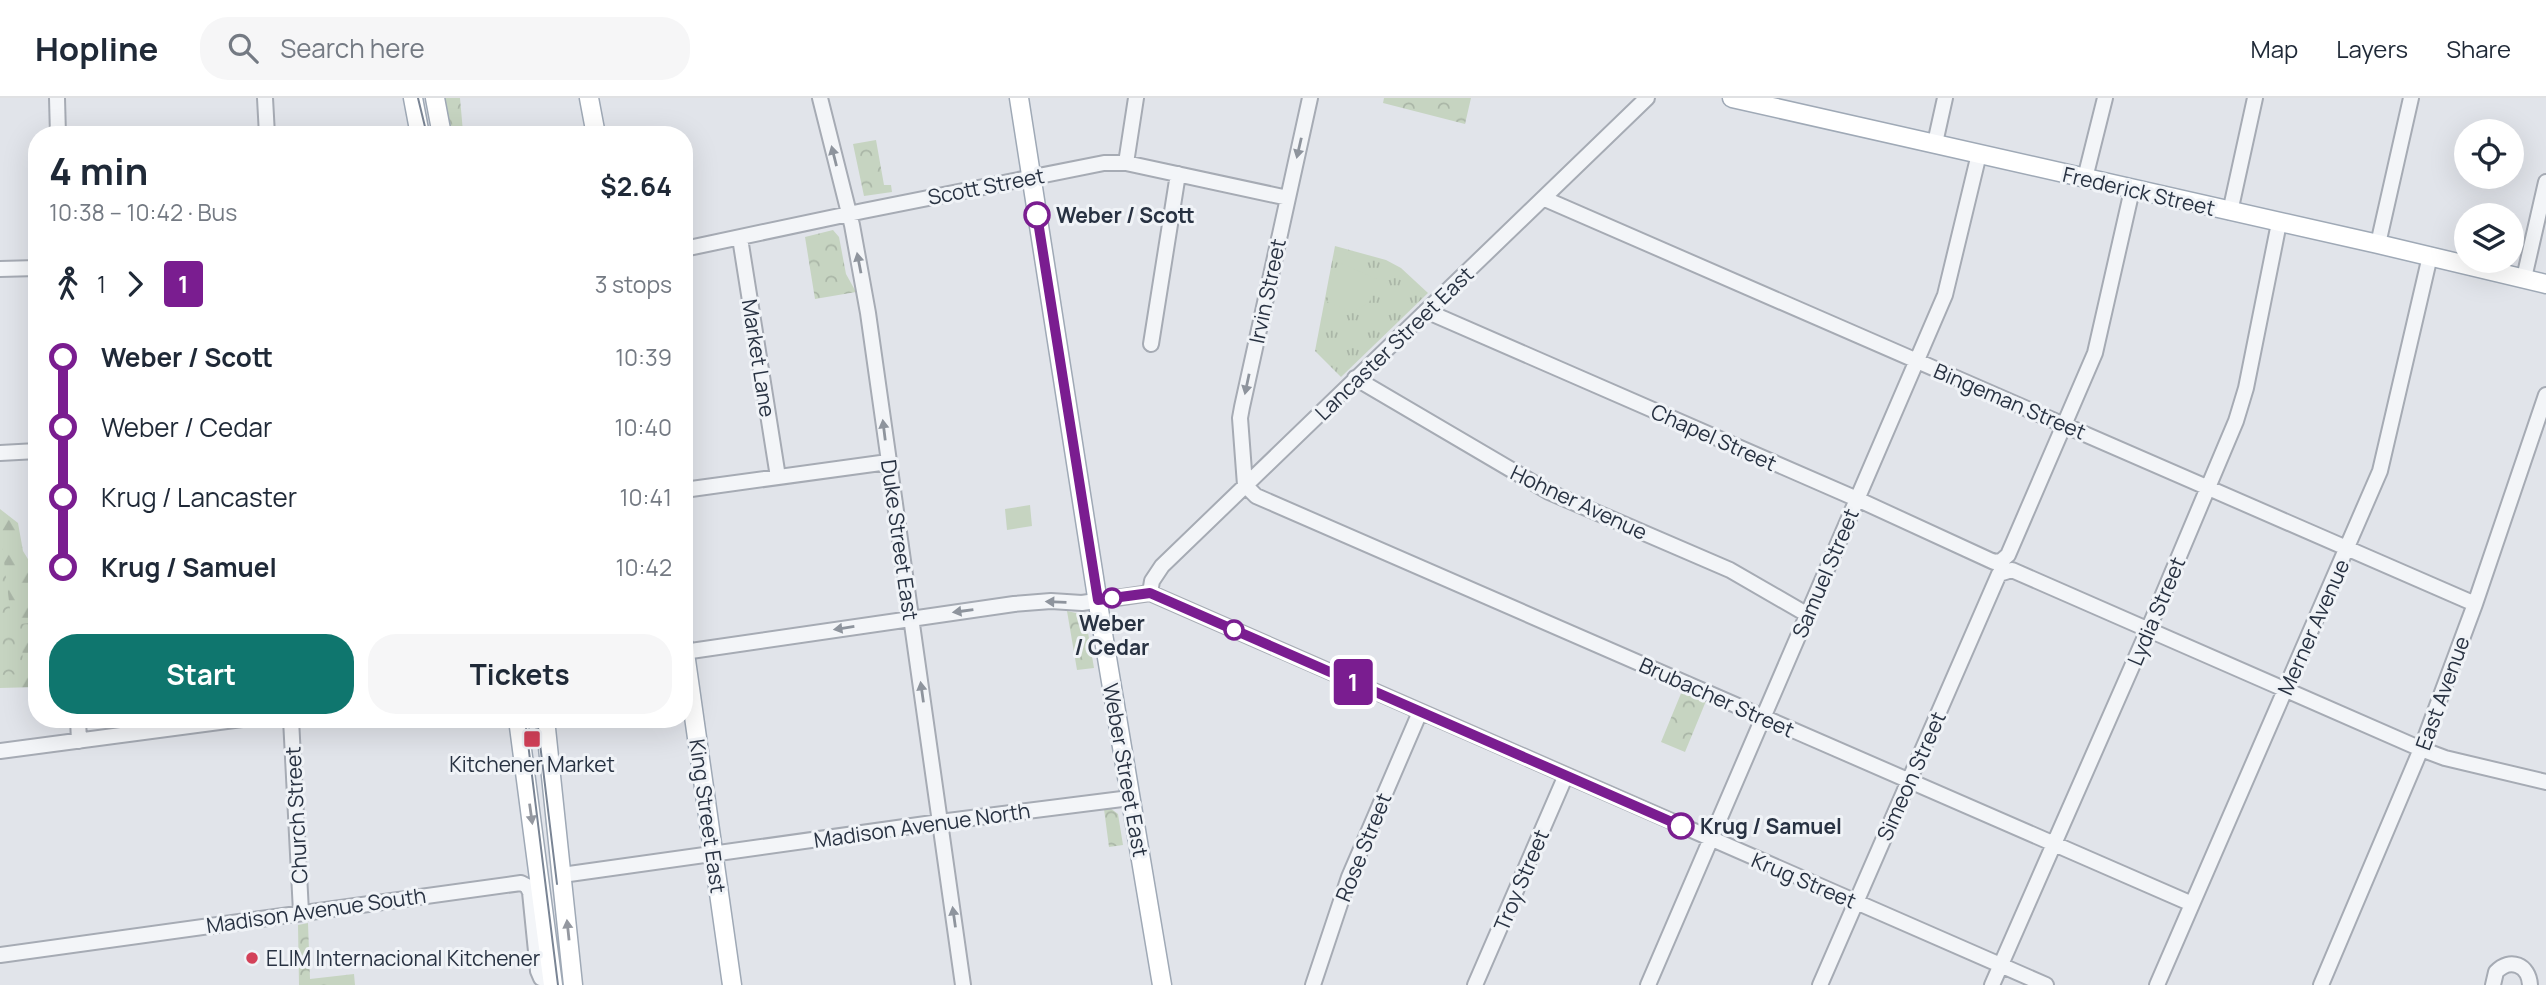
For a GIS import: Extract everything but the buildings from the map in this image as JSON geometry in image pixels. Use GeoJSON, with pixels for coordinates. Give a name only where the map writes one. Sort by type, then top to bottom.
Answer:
{"type":"FeatureCollection","features":[{"type":"Feature","properties":{"kind":"main road"},"geometry":{"type":"LineString","coordinates":[[412,98],[418,126]]}},
{"type":"Feature","properties":{"kind":"main road"},"geometry":{"type":"LineString","coordinates":[[435,98],[440,126]]}},
{"type":"Feature","properties":{"kind":"main road"},"geometry":{"type":"LineString","coordinates":[[589,98],[594,126]]}},
{"type":"Feature","properties":{"kind":"main road","name":"Weber Street East"},"geometry":{"type":"LineString","coordinates":[[1020,98],[1098,600],[1162,985]]}},
{"type":"Feature","properties":{"kind":"main road","name":"Frederick Street"},"geometry":{"type":"LineString","coordinates":[[1732,98],[2546,284]]}},
{"type":"Feature","properties":{"kind":"main road","name":"King Street East"},"geometry":{"type":"LineString","coordinates":[[693,710],[732,985]]}},
{"type":"Feature","properties":{"kind":"main road"},"geometry":{"type":"LineString","coordinates":[[519,728],[553,982]]}},
{"type":"Feature","properties":{"kind":"main road"},"geometry":{"type":"LineString","coordinates":[[546,728],[573,985]]}},
{"type":"Feature","properties":{"kind":"street"},"geometry":{"type":"LineString","coordinates":[[57,98],[58,126]]}},
{"type":"Feature","properties":{"kind":"street"},"geometry":{"type":"LineString","coordinates":[[265,98],[267,126]]}},
{"type":"Feature","properties":{"kind":"street","name":"Duke Street East"},"geometry":{"type":"LineString","coordinates":[[820,98],[849,214],[868,313],[963,985]]}},
{"type":"Feature","properties":{"kind":"street"},"geometry":{"type":"LineString","coordinates":[[1126,163],[1136,98]]}},
{"type":"Feature","properties":{"kind":"street","name":"Irvin Street"},"geometry":{"type":"LineString","coordinates":[[1245,485],[1240,418],[1310,98]]}},
{"type":"Feature","properties":{"kind":"street","name":"Lancaster Street East"},"geometry":{"type":"LineString","coordinates":[[1150,593],[1152,581],[1162,566],[1647,98]]}},
{"type":"Feature","properties":{"kind":"street"},"geometry":{"type":"LineString","coordinates":[[1935,144],[1945,98]]}},
{"type":"Feature","properties":{"kind":"street"},"geometry":{"type":"LineString","coordinates":[[2085,178],[2105,98]]}},
{"type":"Feature","properties":{"kind":"street"},"geometry":{"type":"LineString","coordinates":[[2230,212],[2255,98]]}},
{"type":"Feature","properties":{"kind":"street"},"geometry":{"type":"LineString","coordinates":[[2378,244],[2411,98]]}},
{"type":"Feature","properties":{"kind":"street","name":"Samuel Street"},"geometry":{"type":"LineString","coordinates":[[1648,985],[1949,284],[1979,154]]}},
{"type":"Feature","properties":{"kind":"street","name":"Scott Street"},"geometry":{"type":"LineString","coordinates":[[693,247],[1104,163],[1126,163],[1287,198]]}},
{"type":"Feature","properties":{"kind":"street"},"geometry":{"type":"LineString","coordinates":[[1151,344],[1178,174]]}},
{"type":"Feature","properties":{"kind":"street"},"geometry":{"type":"LineString","coordinates":[[2524,278],[2546,182]]}},
{"type":"Feature","properties":{"kind":"street","name":"Simeon Street"},"geometry":{"type":"LineString","coordinates":[[1820,985],[2095,353],[2132,190]]}},
{"type":"Feature","properties":{"kind":"street","name":"Bingeman Street"},"geometry":{"type":"LineString","coordinates":[[1545,199],[2475,604]]}},
{"type":"Feature","properties":{"kind":"street","name":"Lydia Street"},"geometry":{"type":"LineString","coordinates":[[1993,985],[2236,421],[2246,388],[2279,223]]}},
{"type":"Feature","properties":{"kind":"street","name":"Market Lane"},"geometry":{"type":"LineString","coordinates":[[740,238],[778,477]]}},
{"type":"Feature","properties":{"kind":"street","name":"Merner Avenue"},"geometry":{"type":"LineString","coordinates":[[2158,985],[2379,471],[2430,256]]}},
{"type":"Feature","properties":{"kind":"street"},"geometry":{"type":"LineString","coordinates":[[0,269],[28,268]]}},
{"type":"Feature","properties":{"kind":"street","name":"Chapel Street"},"geometry":{"type":"LineString","coordinates":[[1426,311],[2421,750],[2546,782]]}},
{"type":"Feature","properties":{"kind":"street","name":"Hohner Avenue"},"geometry":{"type":"LineString","coordinates":[[1356,378],[1549,492],[1730,570],[1808,615]]}},
{"type":"Feature","properties":{"kind":"street","name":"East Avenue"},"geometry":{"type":"LineString","coordinates":[[2320,985],[2421,750],[2475,604],[2546,395]]}},
{"type":"Feature","properties":{"kind":"street"},"geometry":{"type":"LineString","coordinates":[[0,453],[28,451]]}},
{"type":"Feature","properties":{"kind":"street"},"geometry":{"type":"LineString","coordinates":[[693,488],[888,462]]}},
{"type":"Feature","properties":{"kind":"street","name":"Brubacher Street"},"geometry":{"type":"LineString","coordinates":[[1245,485],[1255,496],[2192,905]]}},
{"type":"Feature","properties":{"kind":"street"},"geometry":{"type":"LineString","coordinates":[[693,651],[1013,604],[1098,600],[1150,593]]}},
{"type":"Feature","properties":{"kind":"street","name":"Krug Street"},"geometry":{"type":"LineString","coordinates":[[1150,593],[2046,985]]}},
{"type":"Feature","properties":{"kind":"street","name":"Rose Street"},"geometry":{"type":"LineString","coordinates":[[1313,985],[1349,877],[1420,712]]}},
{"type":"Feature","properties":{"kind":"street"},"geometry":{"type":"LineString","coordinates":[[78,728],[79,741]]}},
{"type":"Feature","properties":{"kind":"street"},"geometry":{"type":"LineString","coordinates":[[0,751],[175,728]]}},
{"type":"Feature","properties":{"kind":"street","name":"Church Street"},"geometry":{"type":"LineString","coordinates":[[291,728],[301,912]]}},
{"type":"Feature","properties":{"kind":"street","name":"Troy Street"},"geometry":{"type":"LineString","coordinates":[[1475,985],[1566,775]]}},
{"type":"Feature","properties":{"kind":"street","name":"Madison Avenue North"},"geometry":{"type":"LineString","coordinates":[[713,854],[1130,798]]}},
{"type":"Feature","properties":{"kind":"street"},"geometry":{"type":"LineString","coordinates":[[562,876],[713,854]]}},
{"type":"Feature","properties":{"kind":"street","name":"Madison Avenue South"},"geometry":{"type":"LineString","coordinates":[[0,955],[521,883],[527,886],[530,892],[538,971],[541,978],[553,982]]}},
{"type":"Feature","properties":{"kind":"street"},"geometry":{"type":"LineString","coordinates":[[2493,985],[2496,972],[2511,963],[2526,971],[2530,985]]}},
{"type":"Feature","properties":{"kind":"green space"},"geometry":{"type":"Polygon","coordinates":[[[445,98],[460,98],[462,126],[449,126],[445,98]]]}},
{"type":"Feature","properties":{"kind":"green space"},"geometry":{"type":"Polygon","coordinates":[[[1384,98],[1471,98],[1465,124],[1383,103],[1384,98]]]}},
{"type":"Feature","properties":{"kind":"green space"},"geometry":{"type":"Polygon","coordinates":[[[876,140],[884,185],[891,185],[892,192],[864,196],[853,144],[876,140]]]}},
{"type":"Feature","properties":{"kind":"green space"},"geometry":{"type":"Polygon","coordinates":[[[833,230],[839,237],[846,274],[856,292],[815,299],[805,237],[833,230]]]}},
{"type":"Feature","properties":{"kind":"green space"},"geometry":{"type":"Polygon","coordinates":[[[1335,246],[1386,260],[1401,268],[1428,293],[1341,377],[1315,351],[1335,246]]]}},
{"type":"Feature","properties":{"kind":"green space"},"geometry":{"type":"Polygon","coordinates":[[[1340,263],[1377,279],[1369,303],[1352,312],[1327,302],[1340,263]]]}},
{"type":"Feature","properties":{"kind":"green space"},"geometry":{"type":"Polygon","coordinates":[[[1030,505],[1032,526],[1007,530],[1005,509],[1030,505]]]}},
{"type":"Feature","properties":{"kind":"green space"},"geometry":{"type":"Polygon","coordinates":[[[0,509],[18,523],[23,551],[28,559],[28,687],[0,688],[0,509]]]}},
{"type":"Feature","properties":{"kind":"green space"},"geometry":{"type":"Polygon","coordinates":[[[0,529],[12,625],[28,623],[28,636],[21,637],[24,674],[0,675],[0,529]]]}},
{"type":"Feature","properties":{"kind":"green space"},"geometry":{"type":"Polygon","coordinates":[[[1067,611],[1085,615],[1094,668],[1077,670],[1067,611]]]}},
{"type":"Feature","properties":{"kind":"green space"},"geometry":{"type":"Polygon","coordinates":[[[1682,691],[1706,701],[1685,752],[1661,742],[1682,691]]]}},
{"type":"Feature","properties":{"kind":"green space"},"geometry":{"type":"Polygon","coordinates":[[[1110,808],[1118,814],[1123,845],[1109,847],[1104,809],[1110,808]]]}},
{"type":"Feature","properties":{"kind":"green space"},"geometry":{"type":"Polygon","coordinates":[[[308,923],[310,979],[354,974],[355,985],[299,985],[298,925],[308,923]]]}},
{"type":"Feature","properties":{"kind":"tram line"},"geometry":{"type":"LineString","coordinates":[[418,98],[425,126]]}},
{"type":"Feature","properties":{"kind":"tram line"},"geometry":{"type":"LineString","coordinates":[[526,728],[558,985]]}},
{"type":"Feature","properties":{"kind":"tram line"},"geometry":{"type":"LineString","coordinates":[[538,728],[557,884]]}},
{"type":"Feature","properties":{"kind":"bus line","name":"1"},"geometry":{"type":"LineString","coordinates":[[1037,215],[1098,600],[1150,593],[1681,826]]}},
{"type":"Feature","properties":{"kind":"place","name":"Weber / Scott"},"geometry":{"type":"Point","coordinates":[1037,215]}},
{"type":"Feature","properties":{"kind":"place","name":"Weber / Cedar"},"geometry":{"type":"Point","coordinates":[1112,598]}},
{"type":"Feature","properties":{"kind":"place","name":"Kitchener Market"},"geometry":{"type":"Point","coordinates":[532,739]}},
{"type":"Feature","properties":{"kind":"place","name":"Krug / Samuel"},"geometry":{"type":"Point","coordinates":[1681,826]}},
{"type":"Feature","properties":{"kind":"place","name":"ELIM Internacional Kitchener"},"geometry":{"type":"Point","coordinates":[252,958]}}]}
